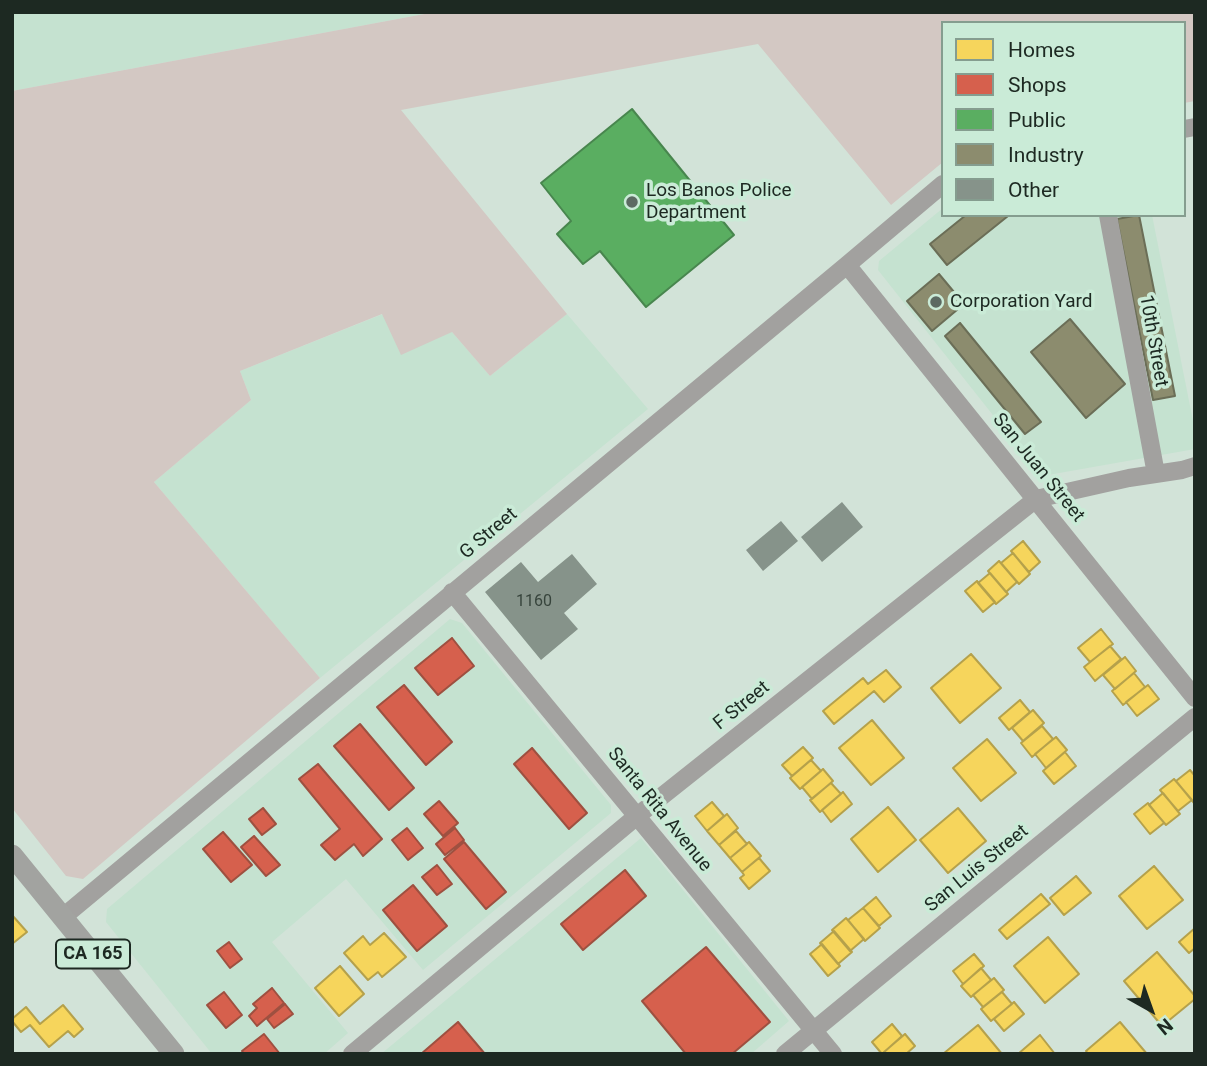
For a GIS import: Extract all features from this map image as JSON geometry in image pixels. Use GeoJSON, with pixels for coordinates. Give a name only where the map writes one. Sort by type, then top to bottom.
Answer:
{"type":"FeatureCollection","features":[{"type":"Feature","properties":{"kind":"main road","name":"CA 165"},"geometry":{"type":"LineString","coordinates":[[12,855],[174,1054]]}},
{"type":"Feature","properties":{"kind":"street","name":"G Street"},"geometry":{"type":"LineString","coordinates":[[63,916],[941,186]]}},
{"type":"Feature","properties":{"kind":"street","name":"10th Street"},"geometry":{"type":"LineString","coordinates":[[1108,217],[1156,474]]}},
{"type":"Feature","properties":{"kind":"street","name":"San Juan Street"},"geometry":{"type":"LineString","coordinates":[[847,265],[1195,698]]}},
{"type":"Feature","properties":{"kind":"street","name":"F Street"},"geometry":{"type":"LineString","coordinates":[[352,1054],[637,816],[1035,499],[1195,466]]}},
{"type":"Feature","properties":{"kind":"street","name":"Santa Rita Avenue"},"geometry":{"type":"LineString","coordinates":[[452,592],[833,1054]]}},
{"type":"Feature","properties":{"kind":"street","name":"San Luis Street"},"geometry":{"type":"LineString","coordinates":[[785,1054],[1195,717]]}},
{"type":"Feature","properties":{"kind":"shaded area"},"geometry":{"type":"Polygon","coordinates":[[[12,12],[435,12],[12,91],[12,12]]]}},
{"type":"Feature","properties":{"kind":"shaded area"},"geometry":{"type":"Polygon","coordinates":[[[435,12],[1195,12],[1195,101],[1186,103],[1186,21],[941,21],[941,164],[891,205],[758,44],[401,110],[567,314],[490,376],[452,332],[401,355],[382,314],[240,371],[251,400],[154,482],[320,678],[83,879],[66,876],[12,808],[12,91],[435,12]]]}},
{"type":"Feature","properties":{"kind":"shaded area","name":"Corporation Yard"},"geometry":{"type":"Polygon","coordinates":[[[941,210],[941,217],[1152,217],[1195,431],[1195,449],[1048,475],[1038,472],[878,270],[879,261],[941,210]]]}},
{"type":"Feature","properties":{"kind":"shaded area"},"geometry":{"type":"Polygon","coordinates":[[[383,314],[452,332],[490,376],[567,314],[648,409],[320,678],[154,482],[251,400],[240,371],[383,314]]]}},
{"type":"Feature","properties":{"kind":"shaded area"},"geometry":{"type":"Polygon","coordinates":[[[450,619],[462,623],[611,805],[611,813],[423,970],[346,879],[272,942],[348,1033],[324,1054],[212,1054],[106,922],[107,909],[450,619]]]}},
{"type":"Feature","properties":{"kind":"shaded area"},"geometry":{"type":"Polygon","coordinates":[[[641,838],[789,1021],[751,1054],[381,1054],[641,838]]]}},
{"type":"Feature","properties":{"kind":"building: Homes"},"geometry":{"type":"Polygon","coordinates":[[[1023,541],[1040,562],[1029,572],[1011,551],[1023,541]]]}},
{"type":"Feature","properties":{"kind":"building: Homes"},"geometry":{"type":"Polygon","coordinates":[[[1013,553],[1030,574],[1019,584],[1001,563],[1013,553]]]}},
{"type":"Feature","properties":{"kind":"building: Homes"},"geometry":{"type":"Polygon","coordinates":[[[999,561],[1017,582],[1006,592],[988,571],[999,561]]]}},
{"type":"Feature","properties":{"kind":"building: Homes"},"geometry":{"type":"Polygon","coordinates":[[[990,573],[1008,594],[996,604],[978,583],[990,573]]]}},
{"type":"Feature","properties":{"kind":"building: Homes"},"geometry":{"type":"Polygon","coordinates":[[[977,581],[995,602],[983,612],[965,591],[977,581]]]}},
{"type":"Feature","properties":{"kind":"building: Homes"},"geometry":{"type":"Polygon","coordinates":[[[1101,629],[1113,644],[1090,662],[1078,648],[1101,629]]]}},
{"type":"Feature","properties":{"kind":"building: Homes"},"geometry":{"type":"Polygon","coordinates":[[[1110,646],[1121,659],[1095,681],[1084,667],[1110,646]]]}},
{"type":"Feature","properties":{"kind":"building: Homes"},"geometry":{"type":"Polygon","coordinates":[[[971,654],[1001,688],[960,723],[931,688],[971,654]]]}},
{"type":"Feature","properties":{"kind":"building: Homes"},"geometry":{"type":"Polygon","coordinates":[[[1125,657],[1136,671],[1115,689],[1103,675],[1125,657]]]}},
{"type":"Feature","properties":{"kind":"building: Homes"},"geometry":{"type":"Polygon","coordinates":[[[886,670],[901,687],[884,702],[874,691],[834,724],[823,711],[863,678],[868,684],[886,670]]]}},
{"type":"Feature","properties":{"kind":"building: Homes"},"geometry":{"type":"Polygon","coordinates":[[[1134,673],[1145,687],[1123,705],[1112,691],[1134,673]]]}},
{"type":"Feature","properties":{"kind":"building: Homes"},"geometry":{"type":"Polygon","coordinates":[[[1148,685],[1159,699],[1137,716],[1126,702],[1148,685]]]}},
{"type":"Feature","properties":{"kind":"building: Homes"},"geometry":{"type":"Polygon","coordinates":[[[1020,700],[1030,712],[1009,730],[999,718],[1020,700]]]}},
{"type":"Feature","properties":{"kind":"building: Homes"},"geometry":{"type":"Polygon","coordinates":[[[1033,710],[1044,723],[1023,741],[1012,728],[1033,710]]]}},
{"type":"Feature","properties":{"kind":"building: Homes"},"geometry":{"type":"Polygon","coordinates":[[[872,720],[904,758],[871,785],[839,748],[872,720]]]}},
{"type":"Feature","properties":{"kind":"building: Homes"},"geometry":{"type":"Polygon","coordinates":[[[1042,726],[1053,739],[1032,757],[1021,743],[1042,726]]]}},
{"type":"Feature","properties":{"kind":"building: Homes"},"geometry":{"type":"Polygon","coordinates":[[[1056,737],[1067,750],[1046,768],[1035,754],[1056,737]]]}},
{"type":"Feature","properties":{"kind":"building: Homes"},"geometry":{"type":"Polygon","coordinates":[[[987,739],[1016,773],[981,801],[953,768],[987,739]]]}},
{"type":"Feature","properties":{"kind":"building: Homes"},"geometry":{"type":"Polygon","coordinates":[[[803,747],[813,758],[792,776],[782,765],[803,747]]]}},
{"type":"Feature","properties":{"kind":"building: Homes"},"geometry":{"type":"Polygon","coordinates":[[[1065,752],[1076,766],[1054,784],[1043,771],[1065,752]]]}},
{"type":"Feature","properties":{"kind":"building: Homes"},"geometry":{"type":"Polygon","coordinates":[[[811,760],[821,771],[800,789],[790,778],[811,760]]]}},
{"type":"Feature","properties":{"kind":"building: Homes"},"geometry":{"type":"Polygon","coordinates":[[[823,769],[833,781],[812,799],[802,787],[823,769]]]}},
{"type":"Feature","properties":{"kind":"building: Homes"},"geometry":{"type":"Polygon","coordinates":[[[1190,770],[1195,776],[1194,803],[1176,781],[1190,770]]]}},
{"type":"Feature","properties":{"kind":"building: Homes"},"geometry":{"type":"Polygon","coordinates":[[[1174,779],[1192,800],[1178,811],[1160,790],[1174,779]]]}},
{"type":"Feature","properties":{"kind":"building: Homes"},"geometry":{"type":"Polygon","coordinates":[[[831,783],[841,794],[820,812],[810,800],[831,783]]]}},
{"type":"Feature","properties":{"kind":"building: Homes"},"geometry":{"type":"Polygon","coordinates":[[[843,792],[852,804],[831,822],[822,810],[843,792]]]}},
{"type":"Feature","properties":{"kind":"building: Homes"},"geometry":{"type":"Polygon","coordinates":[[[1163,793],[1180,814],[1166,825],[1149,805],[1163,793]]]}},
{"type":"Feature","properties":{"kind":"building: Homes"},"geometry":{"type":"Polygon","coordinates":[[[712,802],[724,816],[707,831],[695,816],[712,802]]]}},
{"type":"Feature","properties":{"kind":"building: Homes"},"geometry":{"type":"Polygon","coordinates":[[[1148,803],[1164,823],[1150,834],[1134,814],[1148,803]]]}},
{"type":"Feature","properties":{"kind":"building: Homes"},"geometry":{"type":"Polygon","coordinates":[[[888,807],[916,840],[878,872],[851,839],[888,807]]]}},
{"type":"Feature","properties":{"kind":"building: Homes"},"geometry":{"type":"Polygon","coordinates":[[[958,808],[986,841],[948,873],[920,840],[958,808]]]}},
{"type":"Feature","properties":{"kind":"building: Homes"},"geometry":{"type":"Polygon","coordinates":[[[727,814],[738,828],[719,845],[707,831],[727,814]]]}},
{"type":"Feature","properties":{"kind":"building: Homes"},"geometry":{"type":"Polygon","coordinates":[[[736,831],[747,844],[730,858],[719,845],[736,831]]]}},
{"type":"Feature","properties":{"kind":"building: Homes"},"geometry":{"type":"Polygon","coordinates":[[[749,842],[761,856],[742,872],[730,858],[749,842]]]}},
{"type":"Feature","properties":{"kind":"building: Homes"},"geometry":{"type":"Polygon","coordinates":[[[759,858],[770,871],[749,889],[740,878],[744,875],[742,872],[759,858]]]}},
{"type":"Feature","properties":{"kind":"building: Homes"},"geometry":{"type":"Polygon","coordinates":[[[1154,866],[1183,900],[1147,929],[1119,896],[1154,866]]]}},
{"type":"Feature","properties":{"kind":"building: Homes"},"geometry":{"type":"Polygon","coordinates":[[[1076,876],[1091,893],[1064,915],[1050,898],[1076,876]]]}},
{"type":"Feature","properties":{"kind":"building: Homes"},"geometry":{"type":"Polygon","coordinates":[[[1041,894],[1050,904],[1007,939],[999,930],[1041,894]]]}},
{"type":"Feature","properties":{"kind":"building: Homes"},"geometry":{"type":"Polygon","coordinates":[[[876,897],[891,916],[879,926],[863,908],[876,897]]]}},
{"type":"Feature","properties":{"kind":"building: Homes"},"geometry":{"type":"Polygon","coordinates":[[[863,908],[880,928],[865,941],[848,920],[863,908]]]}},
{"type":"Feature","properties":{"kind":"building: Homes"},"geometry":{"type":"Polygon","coordinates":[[[12,915],[27,932],[12,944],[12,915]]]}},
{"type":"Feature","properties":{"kind":"building: Homes"},"geometry":{"type":"Polygon","coordinates":[[[846,918],[864,939],[850,951],[832,930],[846,918]]]}},
{"type":"Feature","properties":{"kind":"building: Homes"},"geometry":{"type":"Polygon","coordinates":[[[1195,928],[1195,948],[1189,953],[1179,942],[1195,928]]]}},
{"type":"Feature","properties":{"kind":"building: Homes"},"geometry":{"type":"Polygon","coordinates":[[[834,931],[852,952],[838,964],[820,943],[834,931]]]}},
{"type":"Feature","properties":{"kind":"building: Homes"},"geometry":{"type":"Polygon","coordinates":[[[384,933],[406,957],[382,977],[378,972],[368,980],[344,953],[363,936],[370,945],[384,933]]]}},
{"type":"Feature","properties":{"kind":"building: Homes"},"geometry":{"type":"Polygon","coordinates":[[[1048,937],[1079,974],[1045,1003],[1014,966],[1048,937]]]}},
{"type":"Feature","properties":{"kind":"building: Homes"},"geometry":{"type":"Polygon","coordinates":[[[822,944],[840,966],[828,976],[810,954],[822,944]]]}},
{"type":"Feature","properties":{"kind":"building: Homes"},"geometry":{"type":"Polygon","coordinates":[[[1157,952],[1195,996],[1195,999],[1162,1026],[1124,981],[1157,952]]]}},
{"type":"Feature","properties":{"kind":"building: Homes"},"geometry":{"type":"Polygon","coordinates":[[[974,954],[984,966],[963,984],[953,971],[974,954]]]}},
{"type":"Feature","properties":{"kind":"building: Homes"},"geometry":{"type":"Polygon","coordinates":[[[340,966],[364,994],[339,1016],[315,988],[340,966]]]}},
{"type":"Feature","properties":{"kind":"building: Homes"},"geometry":{"type":"Polygon","coordinates":[[[981,968],[991,980],[971,997],[961,986],[981,968]]]}},
{"type":"Feature","properties":{"kind":"building: Homes"},"geometry":{"type":"Polygon","coordinates":[[[994,978],[1004,990],[983,1007],[973,995],[994,978]]]}},
{"type":"Feature","properties":{"kind":"building: Homes"},"geometry":{"type":"Polygon","coordinates":[[[1002,992],[1012,1004],[991,1021],[981,1009],[1002,992]]]}},
{"type":"Feature","properties":{"kind":"building: Homes"},"geometry":{"type":"Polygon","coordinates":[[[1014,1002],[1024,1014],[1004,1031],[994,1019],[1014,1002]]]}},
{"type":"Feature","properties":{"kind":"building: Homes"},"geometry":{"type":"Polygon","coordinates":[[[63,1005],[83,1029],[74,1037],[68,1031],[49,1047],[30,1025],[21,1032],[12,1021],[26,1007],[40,1024],[63,1005]]]}},
{"type":"Feature","properties":{"kind":"building: Homes"},"geometry":{"type":"Polygon","coordinates":[[[1120,1022],[1147,1054],[1088,1054],[1086,1051],[1120,1022]]]}},
{"type":"Feature","properties":{"kind":"building: Homes"},"geometry":{"type":"Polygon","coordinates":[[[892,1024],[902,1036],[882,1054],[872,1042],[892,1024]]]}},
{"type":"Feature","properties":{"kind":"building: Homes"},"geometry":{"type":"Polygon","coordinates":[[[978,1025],[1002,1054],[943,1054],[978,1025]]]}},
{"type":"Feature","properties":{"kind":"building: Homes"},"geometry":{"type":"Polygon","coordinates":[[[905,1034],[915,1046],[906,1054],[884,1052],[905,1034]]]}},
{"type":"Feature","properties":{"kind":"building: Homes"},"geometry":{"type":"Polygon","coordinates":[[[1040,1035],[1055,1054],[1018,1054],[1040,1035]]]}},
{"type":"Feature","properties":{"kind":"building: Shops"},"geometry":{"type":"Polygon","coordinates":[[[452,638],[474,666],[438,695],[415,668],[452,638]]]}},
{"type":"Feature","properties":{"kind":"building: Shops"},"geometry":{"type":"Polygon","coordinates":[[[404,685],[452,742],[426,765],[377,707],[404,685]]]}},
{"type":"Feature","properties":{"kind":"building: Shops"},"geometry":{"type":"Polygon","coordinates":[[[360,724],[414,788],[389,810],[334,746],[360,724]]]}},
{"type":"Feature","properties":{"kind":"building: Shops"},"geometry":{"type":"Polygon","coordinates":[[[532,748],[587,813],[569,829],[514,764],[532,748]]]}},
{"type":"Feature","properties":{"kind":"building: Shops"},"geometry":{"type":"Polygon","coordinates":[[[318,764],[382,839],[363,856],[354,844],[335,860],[321,845],[340,829],[299,779],[318,764]]]}},
{"type":"Feature","properties":{"kind":"building: Shops"},"geometry":{"type":"Polygon","coordinates":[[[439,801],[458,823],[443,836],[424,814],[439,801]]]}},
{"type":"Feature","properties":{"kind":"building: Shops"},"geometry":{"type":"Polygon","coordinates":[[[263,808],[276,824],[262,835],[249,819],[263,808]]]}},
{"type":"Feature","properties":{"kind":"building: Shops"},"geometry":{"type":"Polygon","coordinates":[[[407,828],[423,848],[408,860],[392,840],[407,828]]]}},
{"type":"Feature","properties":{"kind":"building: Shops"},"geometry":{"type":"Polygon","coordinates":[[[455,828],[464,840],[445,855],[436,844],[455,828]]]}},
{"type":"Feature","properties":{"kind":"building: Shops"},"geometry":{"type":"Polygon","coordinates":[[[223,832],[252,865],[231,882],[203,849],[223,832]]]}},
{"type":"Feature","properties":{"kind":"building: Shops"},"geometry":{"type":"Polygon","coordinates":[[[254,836],[280,865],[266,876],[241,847],[254,836]]]}},
{"type":"Feature","properties":{"kind":"building: Shops"},"geometry":{"type":"Polygon","coordinates":[[[464,842],[506,892],[486,909],[444,859],[464,842]]]}},
{"type":"Feature","properties":{"kind":"building: Shops"},"geometry":{"type":"Polygon","coordinates":[[[437,865],[452,884],[437,895],[422,877],[437,865]]]}},
{"type":"Feature","properties":{"kind":"building: Shops"},"geometry":{"type":"Polygon","coordinates":[[[625,870],[646,896],[583,950],[561,924],[625,870]]]}},
{"type":"Feature","properties":{"kind":"building: Shops"},"geometry":{"type":"Polygon","coordinates":[[[413,885],[447,926],[417,951],[383,910],[413,885]]]}},
{"type":"Feature","properties":{"kind":"building: Shops"},"geometry":{"type":"Polygon","coordinates":[[[229,942],[242,959],[230,968],[217,951],[229,942]]]}},
{"type":"Feature","properties":{"kind":"building: Shops"},"geometry":{"type":"Polygon","coordinates":[[[706,947],[770,1022],[732,1054],[686,1054],[642,1001],[706,947]]]}},
{"type":"Feature","properties":{"kind":"building: Shops"},"geometry":{"type":"Polygon","coordinates":[[[272,988],[284,1003],[257,1026],[249,1016],[257,1008],[253,1004],[272,988]]]}},
{"type":"Feature","properties":{"kind":"building: Shops"},"geometry":{"type":"Polygon","coordinates":[[[224,992],[242,1015],[226,1028],[207,1005],[224,992]]]}},
{"type":"Feature","properties":{"kind":"building: Shops"},"geometry":{"type":"Polygon","coordinates":[[[285,1004],[293,1014],[274,1028],[267,1019],[285,1004]]]}},
{"type":"Feature","properties":{"kind":"building: Shops"},"geometry":{"type":"Polygon","coordinates":[[[458,1022],[485,1054],[421,1054],[458,1022]]]}},
{"type":"Feature","properties":{"kind":"building: Shops"},"geometry":{"type":"Polygon","coordinates":[[[264,1034],[280,1054],[244,1054],[242,1051],[264,1034]]]}},
{"type":"Feature","properties":{"kind":"building: Public","name":"Los Banos Police Department"},"geometry":{"type":"Polygon","coordinates":[[[632,109],[734,235],[646,307],[600,251],[583,264],[557,234],[571,221],[541,183],[632,109]]]}},
{"type":"Feature","properties":{"kind":"building: Industry"},"geometry":{"type":"Polygon","coordinates":[[[964,217],[1007,217],[947,265],[930,244],[964,217]]]}},
{"type":"Feature","properties":{"kind":"building: Industry"},"geometry":{"type":"Polygon","coordinates":[[[1139,217],[1175,396],[1153,400],[1117,219],[1139,217]]]}},
{"type":"Feature","properties":{"kind":"building: Industry","name":"Corporation Yard"},"geometry":{"type":"Polygon","coordinates":[[[939,274],[964,304],[932,331],[907,301],[939,274]]]}},
{"type":"Feature","properties":{"kind":"building: Industry"},"geometry":{"type":"Polygon","coordinates":[[[1070,319],[1125,384],[1086,418],[1031,352],[1070,319]]]}},
{"type":"Feature","properties":{"kind":"building: Industry"},"geometry":{"type":"Polygon","coordinates":[[[960,323],[1041,422],[1025,434],[945,336],[960,323]]]}},
{"type":"Feature","properties":{"kind":"building: Other"},"geometry":{"type":"Polygon","coordinates":[[[842,502],[863,527],[822,562],[801,537],[842,502]]]}},
{"type":"Feature","properties":{"kind":"building: Other"},"geometry":{"type":"Polygon","coordinates":[[[781,521],[798,541],[763,571],[746,550],[781,521]]]}},
{"type":"Feature","properties":{"kind":"building: Other"},"geometry":{"type":"Polygon","coordinates":[[[572,554],[597,584],[564,613],[578,629],[541,660],[485,592],[521,562],[538,582],[572,554]]]}},
{"type":"Feature","properties":{"kind":"place","name":"Los Banos Police Department"},"geometry":{"type":"Point","coordinates":[632,202]}},
{"type":"Feature","properties":{"kind":"place","name":"Corporation Yard"},"geometry":{"type":"Point","coordinates":[936,302]}}]}
